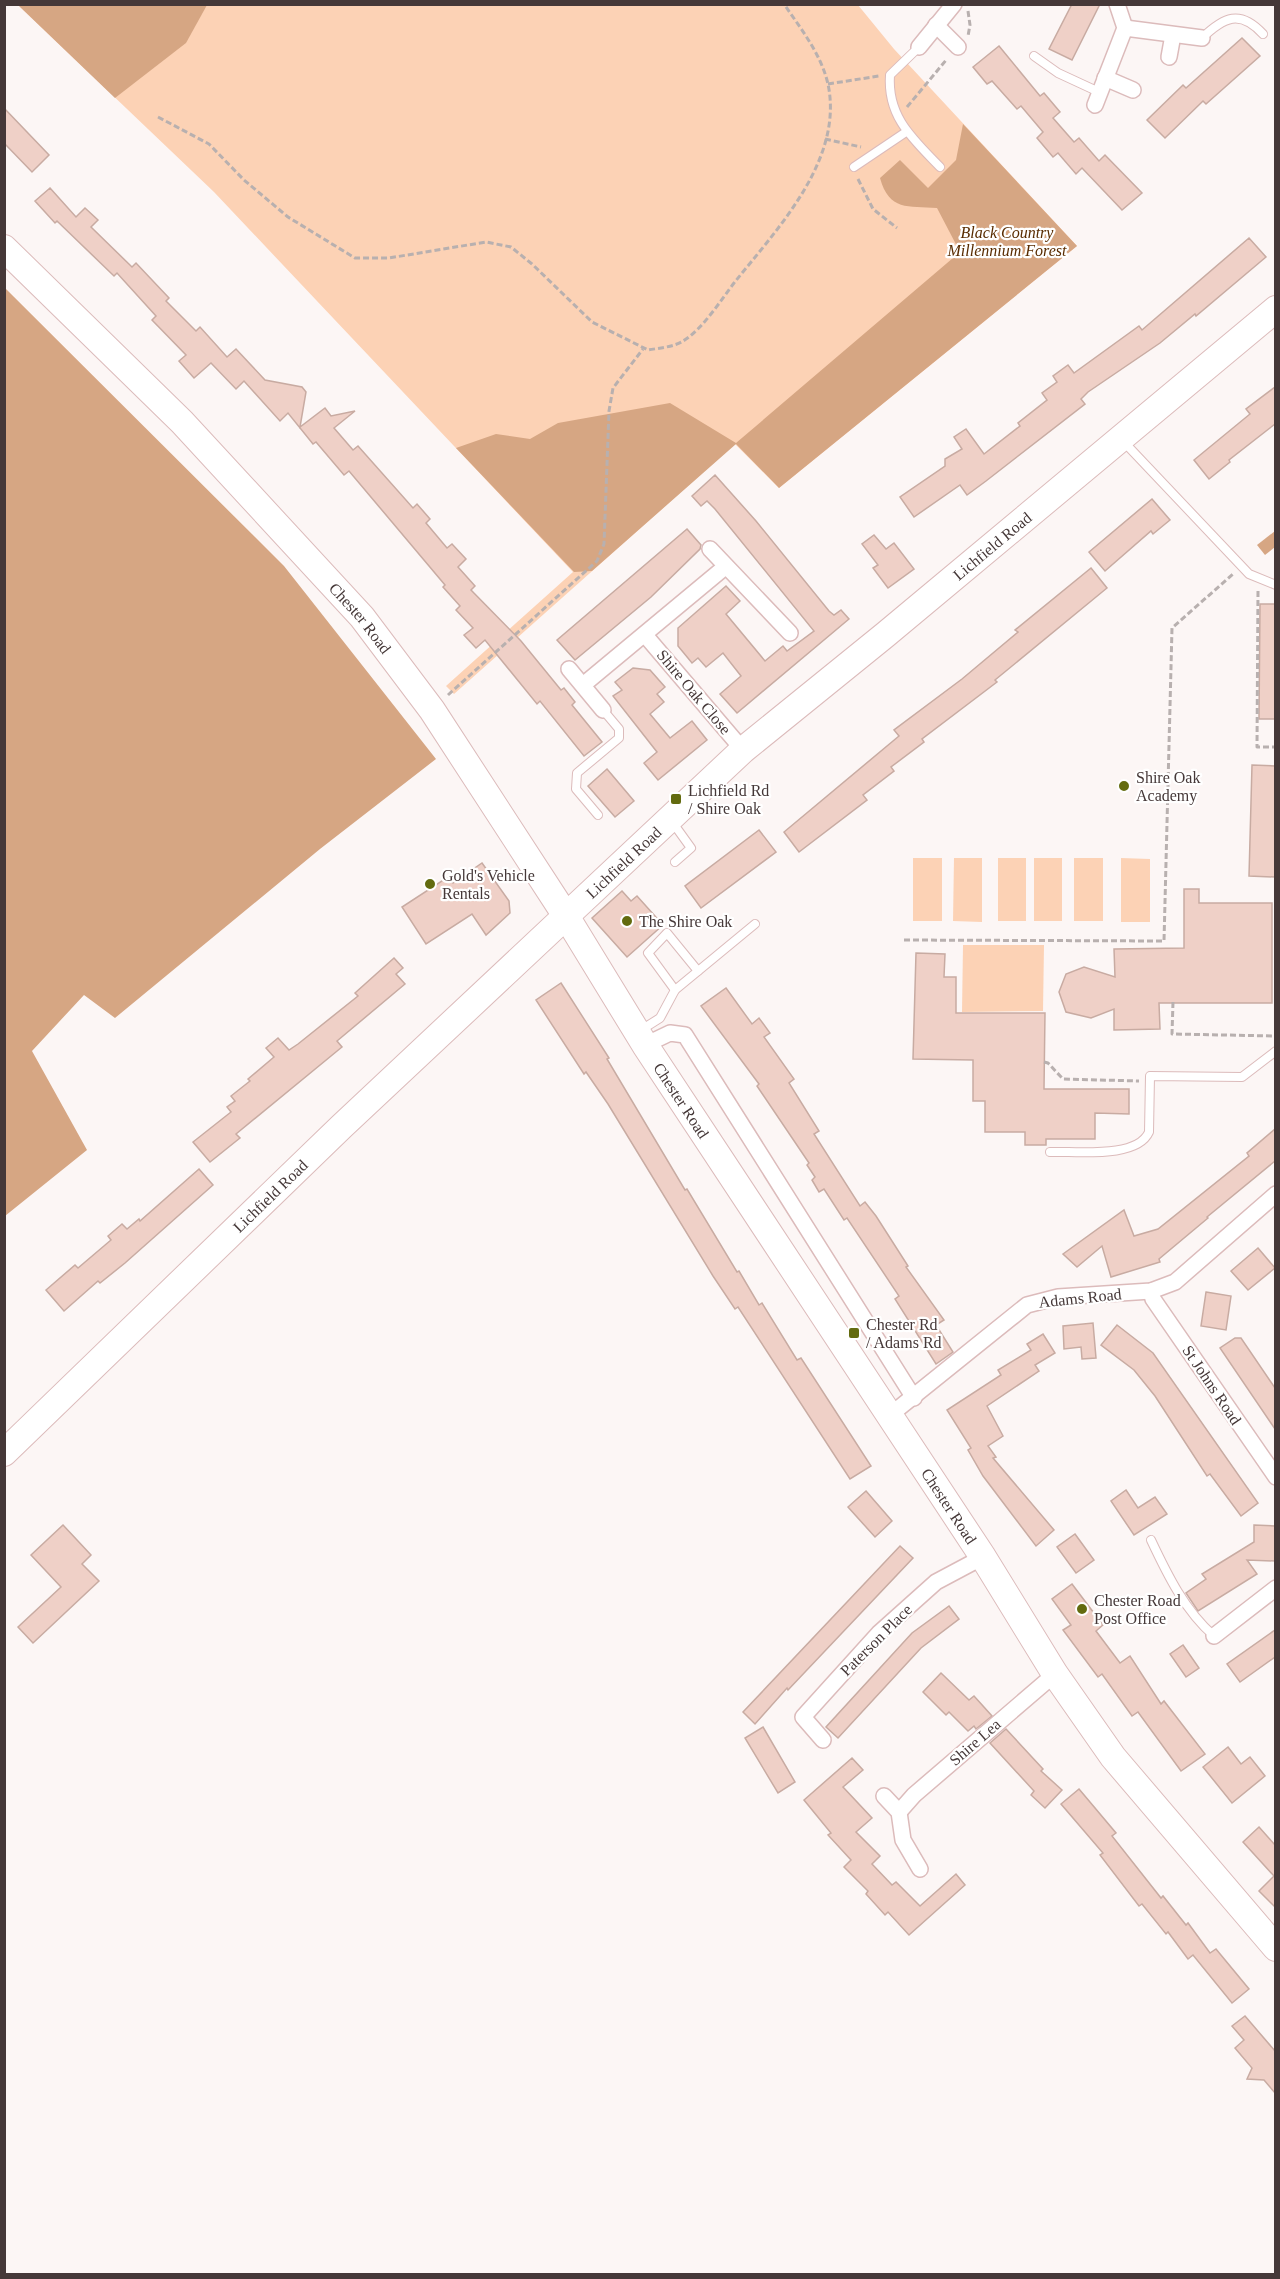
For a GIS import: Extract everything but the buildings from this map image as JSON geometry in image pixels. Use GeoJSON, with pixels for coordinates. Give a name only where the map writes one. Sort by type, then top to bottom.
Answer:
{"type":"FeatureCollection","features":[{"type":"Feature","properties":{"kind":"highway","name":"Chester Road"},"geometry":{"type":"LineString","coordinates":[[4,248],[182,422],[362,617],[432,710],[566,916],[641,1039],[983,1557],[1055,1674],[1113,1757],[1275,1948]]}},
{"type":"Feature","properties":{"kind":"highway","name":"Lichfield Road"},"geometry":{"type":"LineString","coordinates":[[4,1453],[340,1127],[743,750],[885,636],[1275,309]]}},
{"type":"Feature","properties":{"kind":"street"},"geometry":{"type":"LineString","coordinates":[[920,46],[954,4]]}},
{"type":"Feature","properties":{"kind":"street"},"geometry":{"type":"LineString","coordinates":[[1117,4],[1125,28],[1099,92],[1133,90]]}},
{"type":"Feature","properties":{"kind":"street"},"geometry":{"type":"LineString","coordinates":[[936,25],[958,47]]}},
{"type":"Feature","properties":{"kind":"street"},"geometry":{"type":"LineString","coordinates":[[1125,28],[1202,38]]}},
{"type":"Feature","properties":{"kind":"street"},"geometry":{"type":"LineString","coordinates":[[1169,57],[1173,35]]}},
{"type":"Feature","properties":{"kind":"street"},"geometry":{"type":"LineString","coordinates":[[710,549],[790,633]]}},
{"type":"Feature","properties":{"kind":"street","name":"Shire Oak Close"},"geometry":{"type":"LineString","coordinates":[[583,685],[725,567]]}},
{"type":"Feature","properties":{"kind":"street","name":"Shire Oak Close"},"geometry":{"type":"LineString","coordinates":[[645,634],[743,750]]}},
{"type":"Feature","properties":{"kind":"street"},"geometry":{"type":"LineString","coordinates":[[568,669],[603,710]]}},
{"type":"Feature","properties":{"kind":"street","name":"Chester Road"},"geometry":{"type":"LineString","coordinates":[[641,1039],[670,1033],[685,1035],[914,1398]]}},
{"type":"Feature","properties":{"kind":"street","name":"Adams Road"},"geometry":{"type":"LineString","coordinates":[[889,1416],[1027,1305],[1058,1297],[1151,1291],[1175,1282],[1275,1194]]}},
{"type":"Feature","properties":{"kind":"street","name":"St Johns Road"},"geometry":{"type":"LineString","coordinates":[[1151,1291],[1153,1299],[1275,1477]]}},
{"type":"Feature","properties":{"kind":"street","name":"Paterson Place"},"geometry":{"type":"LineString","coordinates":[[823,1740],[803,1717],[879,1633],[928,1589],[936,1582],[983,1557]]}},
{"type":"Feature","properties":{"kind":"street"},"geometry":{"type":"LineString","coordinates":[[1214,1636],[1275,1588]]}},
{"type":"Feature","properties":{"kind":"street","name":"Shire Lea"},"geometry":{"type":"LineString","coordinates":[[899,1812],[914,1795],[1055,1674]]}},
{"type":"Feature","properties":{"kind":"street"},"geometry":{"type":"LineString","coordinates":[[884,1796],[899,1812],[903,1840],[920,1869]]}},
{"type":"Feature","properties":{"kind":"lane"},"geometry":{"type":"LineString","coordinates":[[1202,38],[1214,27],[1234,18],[1254,24],[1263,34]]}},
{"type":"Feature","properties":{"kind":"lane"},"geometry":{"type":"LineString","coordinates":[[920,46],[890,75],[889,89],[899,123],[940,167]]}},
{"type":"Feature","properties":{"kind":"lane"},"geometry":{"type":"LineString","coordinates":[[1034,56],[1058,73],[1099,92]]}},
{"type":"Feature","properties":{"kind":"lane"},"geometry":{"type":"LineString","coordinates":[[855,167],[906,132]]}},
{"type":"Feature","properties":{"kind":"lane"},"geometry":{"type":"LineString","coordinates":[[1120,438],[1146,469],[1241,567],[1249,574],[1275,585]]}},
{"type":"Feature","properties":{"kind":"lane"},"geometry":{"type":"LineString","coordinates":[[598,815],[576,789],[577,774],[619,738],[619,729],[603,710]]}},
{"type":"Feature","properties":{"kind":"lane"},"geometry":{"type":"LineString","coordinates":[[670,819],[691,849],[675,862]]}},
{"type":"Feature","properties":{"kind":"lane"},"geometry":{"type":"LineString","coordinates":[[641,1039],[660,1018],[675,990],[755,924]]}},
{"type":"Feature","properties":{"kind":"lane"},"geometry":{"type":"LineString","coordinates":[[675,990],[648,952],[667,933],[698,971]]}},
{"type":"Feature","properties":{"kind":"lane"},"geometry":{"type":"LineString","coordinates":[[1050,1152],[1112,1151],[1134,1148],[1146,1140],[1149,1132],[1150,1076],[1242,1077],[1275,1051]]}},
{"type":"Feature","properties":{"kind":"lane"},"geometry":{"type":"LineString","coordinates":[[1150,1540],[1169,1578],[1202,1626],[1214,1636]]}},
{"type":"Feature","properties":{"kind":"path"},"geometry":{"type":"LineString","coordinates":[[158,117],[209,144],[244,180],[288,217],[355,258],[389,258],[486,242],[511,247],[592,322],[648,350],[684,341],[710,315],[802,195],[821,155],[829,117],[828,84],[814,49],[784,4]]}},
{"type":"Feature","properties":{"kind":"path"},"geometry":{"type":"LineString","coordinates":[[899,123],[921,88],[968,36],[970,26],[968,11],[963,4]]}},
{"type":"Feature","properties":{"kind":"path"},"geometry":{"type":"LineString","coordinates":[[828,84],[890,75]]}},
{"type":"Feature","properties":{"kind":"path"},"geometry":{"type":"LineString","coordinates":[[825,139],[878,151]]}},
{"type":"Feature","properties":{"kind":"path"},"geometry":{"type":"LineString","coordinates":[[855,167],[860,189],[873,209],[897,228]]}},
{"type":"Feature","properties":{"kind":"path"},"geometry":{"type":"LineString","coordinates":[[432,710],[597,561],[604,544],[609,411],[613,388],[643,349]]}},
{"type":"Feature","properties":{"kind":"path"},"geometry":{"type":"LineString","coordinates":[[904,940],[1164,941],[1172,628],[1241,567]]}},
{"type":"Feature","properties":{"kind":"path"},"geometry":{"type":"LineString","coordinates":[[1262,580],[1257,594],[1257,747],[1275,747]]}},
{"type":"Feature","properties":{"kind":"path"},"geometry":{"type":"LineString","coordinates":[[1173,1002],[1172,1034],[1275,1036]]}},
{"type":"Feature","properties":{"kind":"path"},"geometry":{"type":"LineString","coordinates":[[1044,1062],[1048,1063],[1063,1079],[1150,1082]]}},
{"type":"Feature","properties":{"kind":"green space","name":"Black Country Millennium Forest"},"geometry":{"type":"Polygon","coordinates":[[[18,5],[858,5],[894,49],[1077,246],[779,488],[735,444],[454,694],[446,686],[573,572],[214,192],[18,5]]]}},
{"type":"Feature","properties":{"kind":"green space"},"geometry":{"type":"Polygon","coordinates":[[[18,5],[207,5],[186,43],[115,98],[18,5]]]}},
{"type":"Feature","properties":{"kind":"green space","name":"Black Country Millennium Forest"},"geometry":{"type":"Polygon","coordinates":[[[963,124],[1077,246],[779,488],[736,444],[592,571],[574,572],[456,448],[496,434],[530,439],[558,423],[670,403],[736,443],[960,252],[937,208],[901,205],[889,196],[880,178],[900,160],[928,188],[956,160],[963,124]]]}},
{"type":"Feature","properties":{"kind":"green space"},"geometry":{"type":"Polygon","coordinates":[[[5,288],[284,566],[436,759],[320,849],[115,1018],[84,995],[32,1051],[87,1150],[5,1216],[5,288]]]}},
{"type":"Feature","properties":{"kind":"green space"},"geometry":{"type":"Polygon","coordinates":[[[1275,531],[1275,547],[1265,555],[1257,545],[1275,531]]]}},
{"type":"Feature","properties":{"kind":"green space"},"geometry":{"type":"Polygon","coordinates":[[[913,858],[942,858],[942,921],[913,921],[913,858]]]}},
{"type":"Feature","properties":{"kind":"green space"},"geometry":{"type":"Polygon","coordinates":[[[954,858],[982,858],[982,922],[953,921],[954,858]]]}},
{"type":"Feature","properties":{"kind":"green space"},"geometry":{"type":"Polygon","coordinates":[[[998,858],[1026,858],[1026,921],[998,921],[998,858]]]}},
{"type":"Feature","properties":{"kind":"green space"},"geometry":{"type":"Polygon","coordinates":[[[1034,858],[1062,858],[1062,921],[1034,921],[1034,858]]]}},
{"type":"Feature","properties":{"kind":"green space"},"geometry":{"type":"Polygon","coordinates":[[[1074,858],[1103,858],[1103,921],[1074,921],[1074,858]]]}},
{"type":"Feature","properties":{"kind":"green space"},"geometry":{"type":"Polygon","coordinates":[[[1121,858],[1150,859],[1150,922],[1121,922],[1121,858]]]}},
{"type":"Feature","properties":{"kind":"green space"},"geometry":{"type":"Polygon","coordinates":[[[963,945],[1044,945],[1043,1011],[962,1012],[963,945]]]}},
{"type":"Feature","properties":{"kind":"place","name":"Shire Oak Academy"},"geometry":{"type":"Point","coordinates":[1124,786]}},
{"type":"Feature","properties":{"kind":"place","name":"Lichfield Rd / Shire Oak"},"geometry":{"type":"Point","coordinates":[676,799]}},
{"type":"Feature","properties":{"kind":"place","name":"Gold's Vehicle Rentals"},"geometry":{"type":"Point","coordinates":[430,884]}},
{"type":"Feature","properties":{"kind":"place","name":"The Shire Oak"},"geometry":{"type":"Point","coordinates":[627,921]}},
{"type":"Feature","properties":{"kind":"place","name":"Chester Rd / Adams Rd"},"geometry":{"type":"Point","coordinates":[854,1333]}},
{"type":"Feature","properties":{"kind":"place","name":"Chester Road Post Office"},"geometry":{"type":"Point","coordinates":[1082,1609]}}]}
